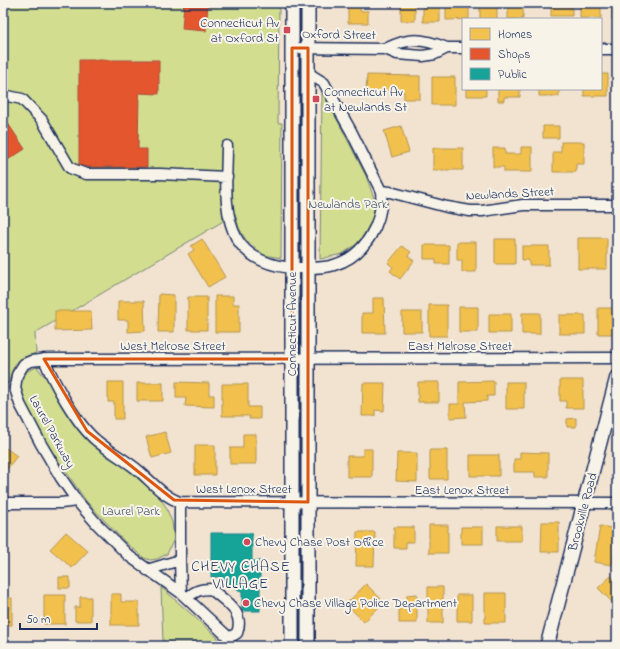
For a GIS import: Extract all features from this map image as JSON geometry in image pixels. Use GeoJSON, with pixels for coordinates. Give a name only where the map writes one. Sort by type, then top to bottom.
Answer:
{"type":"FeatureCollection","features":[{"type":"Feature","properties":{"kind":"main road","name":"Connecticut Avenue"},"geometry":{"type":"LineString","coordinates":[[292,3],[292,48],[301,268]]}},
{"type":"Feature","properties":{"kind":"main road","name":"Connecticut Avenue"},"geometry":{"type":"LineString","coordinates":[[308,3],[308,73],[301,268],[301,359],[308,502],[308,646]]}},
{"type":"Feature","properties":{"kind":"main road","name":"Connecticut Avenue"},"geometry":{"type":"LineString","coordinates":[[292,646],[292,502],[301,359]]}},
{"type":"Feature","properties":{"kind":"main road","name":"Brookville Road"},"geometry":{"type":"LineString","coordinates":[[547,646],[617,377]]}},
{"type":"Feature","properties":{"kind":"street","name":"Oxford Street"},"geometry":{"type":"LineString","coordinates":[[385,49],[400,42],[410,40],[422,41],[447,48],[462,48]]}},
{"type":"Feature","properties":{"kind":"street","name":"Oxford Street"},"geometry":{"type":"LineString","coordinates":[[292,48],[385,49],[398,54],[423,56],[434,54],[447,48]]}},
{"type":"Feature","properties":{"kind":"street"},"geometry":{"type":"LineString","coordinates":[[602,49],[617,49]]}},
{"type":"Feature","properties":{"kind":"street"},"geometry":{"type":"LineString","coordinates":[[227,146],[226,194],[229,220],[238,239],[250,254],[268,263],[281,267],[323,268],[344,262],[360,250],[374,230],[379,219],[382,202],[381,191],[351,131],[324,83],[308,73]]}},
{"type":"Feature","properties":{"kind":"street"},"geometry":{"type":"LineString","coordinates":[[3,95],[22,99],[42,120],[70,168],[86,174],[160,174],[227,177]]}},
{"type":"Feature","properties":{"kind":"street","name":"Newlands Street"},"geometry":{"type":"LineString","coordinates":[[381,191],[470,211],[482,211],[523,205],[617,204]]}},
{"type":"Feature","properties":{"kind":"street","name":"East Melrose Street"},"geometry":{"type":"LineString","coordinates":[[301,359],[617,358]]}},
{"type":"Feature","properties":{"kind":"street","name":"West Melrose Street"},"geometry":{"type":"LineString","coordinates":[[44,359],[301,359]]}},
{"type":"Feature","properties":{"kind":"street","name":"Laurel Parkway"},"geometry":{"type":"LineString","coordinates":[[180,502],[168,497],[123,458],[96,440],[86,431],[49,372],[44,359],[31,361],[24,364],[17,376],[15,388],[20,404],[41,444],[77,501],[97,524],[129,556],[184,596],[230,642]]}},
{"type":"Feature","properties":{"kind":"street"},"geometry":{"type":"LineString","coordinates":[[3,503],[61,503],[77,501]]}},
{"type":"Feature","properties":{"kind":"street"},"geometry":{"type":"LineString","coordinates":[[180,502],[180,560],[184,596],[202,589],[211,589],[237,612],[240,620],[240,627],[238,634],[230,642]]}},
{"type":"Feature","properties":{"kind":"street","name":"West Lenox Street"},"geometry":{"type":"LineString","coordinates":[[180,502],[308,502]]}},
{"type":"Feature","properties":{"kind":"street","name":"East Lenox Street"},"geometry":{"type":"LineString","coordinates":[[308,502],[617,503]]}},
{"type":"Feature","properties":{"kind":"street"},"geometry":{"type":"LineString","coordinates":[[147,570],[180,560]]}},
{"type":"Feature","properties":{"kind":"highlighted area"},"geometry":{"type":"Polygon","coordinates":[[[292,48],[308,48],[308,502],[174,500],[87,431],[44,359],[292,359],[292,48]]]}},
{"type":"Feature","properties":{"kind":"green space"},"geometry":{"type":"Polygon","coordinates":[[[3,3],[279,3],[278,123],[282,123],[281,258],[264,255],[246,240],[239,228],[235,213],[35,333],[36,353],[16,363],[12,370],[9,383],[3,384],[3,3]]]}},
{"type":"Feature","properties":{"kind":"green space","name":"Newlands Park"},"geometry":{"type":"Polygon","coordinates":[[[322,90],[366,176],[375,201],[373,218],[364,235],[357,244],[342,254],[320,259],[322,90]]]}},
{"type":"Feature","properties":{"kind":"green space","name":"Laurel Park"},"geometry":{"type":"Polygon","coordinates":[[[37,367],[43,375],[47,376],[51,387],[73,423],[85,438],[96,448],[120,463],[159,497],[166,507],[172,522],[174,539],[167,554],[157,559],[150,560],[144,558],[125,542],[86,501],[43,438],[22,401],[19,382],[20,375],[25,375],[27,371],[37,367]]]}},
{"type":"Feature","properties":{"kind":"green space"},"geometry":{"type":"Polygon","coordinates":[[[161,587],[218,638],[219,642],[163,642],[161,587]]]}},
{"type":"Feature","properties":{"kind":"building: Homes"},"geometry":{"type":"Polygon","coordinates":[[[348,3],[360,3],[360,11],[368,11],[368,23],[348,23],[348,3]]]}},
{"type":"Feature","properties":{"kind":"building: Homes"},"geometry":{"type":"Polygon","coordinates":[[[401,3],[415,3],[415,21],[401,21],[401,3]]]}},
{"type":"Feature","properties":{"kind":"building: Homes"},"geometry":{"type":"Polygon","coordinates":[[[423,3],[440,3],[440,22],[423,22],[423,3]]]}},
{"type":"Feature","properties":{"kind":"building: Homes"},"geometry":{"type":"Polygon","coordinates":[[[446,3],[469,3],[469,18],[446,20],[446,3]]]}},
{"type":"Feature","properties":{"kind":"building: Homes"},"geometry":{"type":"Polygon","coordinates":[[[480,3],[492,3],[492,5],[497,5],[497,18],[480,18],[480,3]]]}},
{"type":"Feature","properties":{"kind":"building: Homes"},"geometry":{"type":"Polygon","coordinates":[[[508,3],[523,3],[523,18],[508,18],[508,3]]]}},
{"type":"Feature","properties":{"kind":"building: Homes"},"geometry":{"type":"Polygon","coordinates":[[[551,3],[572,3],[572,16],[551,16],[551,3]]]}},
{"type":"Feature","properties":{"kind":"building: Homes"},"geometry":{"type":"Polygon","coordinates":[[[580,3],[601,3],[601,18],[580,18],[580,3]]]}},
{"type":"Feature","properties":{"kind":"building: Homes"},"geometry":{"type":"Polygon","coordinates":[[[612,3],[617,3],[617,19],[612,19],[612,3]]]}},
{"type":"Feature","properties":{"kind":"building: Homes"},"geometry":{"type":"Polygon","coordinates":[[[602,74],[608,74],[608,96],[584,96],[584,90],[602,90],[602,74]]]}},
{"type":"Feature","properties":{"kind":"building: Homes"},"geometry":{"type":"Polygon","coordinates":[[[367,75],[420,76],[420,99],[404,99],[404,92],[366,92],[367,75]]]}},
{"type":"Feature","properties":{"kind":"building: Homes"},"geometry":{"type":"Polygon","coordinates":[[[432,77],[455,77],[455,105],[432,105],[432,77]]]}},
{"type":"Feature","properties":{"kind":"building: Homes"},"geometry":{"type":"Polygon","coordinates":[[[466,90],[486,90],[486,96],[466,96],[466,90]]]}},
{"type":"Feature","properties":{"kind":"building: Homes"},"geometry":{"type":"Polygon","coordinates":[[[498,90],[520,90],[520,97],[504,97],[504,101],[498,101],[498,90]]]}},
{"type":"Feature","properties":{"kind":"building: Homes"},"geometry":{"type":"Polygon","coordinates":[[[539,90],[559,90],[559,96],[539,96],[539,90]]]}},
{"type":"Feature","properties":{"kind":"building: Homes"},"geometry":{"type":"Polygon","coordinates":[[[401,126],[409,152],[392,157],[384,131],[401,126]]]}},
{"type":"Feature","properties":{"kind":"building: Homes"},"geometry":{"type":"Polygon","coordinates":[[[543,126],[559,126],[559,138],[543,138],[543,126]]]}},
{"type":"Feature","properties":{"kind":"building: Homes"},"geometry":{"type":"Polygon","coordinates":[[[561,142],[584,142],[584,164],[576,164],[576,172],[553,172],[553,152],[561,152],[561,142]]]}},
{"type":"Feature","properties":{"kind":"building: Homes"},"geometry":{"type":"Polygon","coordinates":[[[521,147],[532,147],[532,172],[504,172],[504,167],[493,167],[493,148],[505,148],[505,154],[521,154],[521,147]]]}},
{"type":"Feature","properties":{"kind":"building: Homes"},"geometry":{"type":"Polygon","coordinates":[[[433,148],[463,148],[463,170],[433,170],[433,148]]]}},
{"type":"Feature","properties":{"kind":"building: Homes"},"geometry":{"type":"Polygon","coordinates":[[[578,238],[607,238],[607,269],[578,269],[578,238]]]}},
{"type":"Feature","properties":{"kind":"building: Homes"},"geometry":{"type":"Polygon","coordinates":[[[202,239],[225,277],[208,287],[188,254],[194,250],[191,246],[202,239]]]}},
{"type":"Feature","properties":{"kind":"building: Homes"},"geometry":{"type":"Polygon","coordinates":[[[495,239],[515,239],[515,264],[495,264],[495,239]]]}},
{"type":"Feature","properties":{"kind":"building: Homes"},"geometry":{"type":"Polygon","coordinates":[[[457,242],[476,242],[476,272],[462,272],[462,260],[457,260],[457,242]]]}},
{"type":"Feature","properties":{"kind":"building: Homes"},"geometry":{"type":"Polygon","coordinates":[[[424,245],[449,245],[449,264],[436,264],[436,259],[424,259],[424,245]]]}},
{"type":"Feature","properties":{"kind":"building: Homes"},"geometry":{"type":"Polygon","coordinates":[[[402,246],[411,252],[408,256],[414,261],[400,279],[390,271],[393,267],[388,263],[402,246]]]}},
{"type":"Feature","properties":{"kind":"building: Homes"},"geometry":{"type":"Polygon","coordinates":[[[522,246],[549,246],[549,265],[529,265],[529,260],[522,260],[522,246]]]}},
{"type":"Feature","properties":{"kind":"building: Homes"},"geometry":{"type":"Polygon","coordinates":[[[159,294],[174,295],[174,332],[158,332],[159,294]]]}},
{"type":"Feature","properties":{"kind":"building: Homes"},"geometry":{"type":"Polygon","coordinates":[[[215,296],[233,296],[233,304],[239,304],[239,332],[215,332],[215,296]]]}},
{"type":"Feature","properties":{"kind":"building: Homes"},"geometry":{"type":"Polygon","coordinates":[[[188,297],[207,297],[207,330],[188,330],[188,297]]]}},
{"type":"Feature","properties":{"kind":"building: Homes"},"geometry":{"type":"Polygon","coordinates":[[[373,298],[384,298],[385,333],[362,333],[362,313],[373,313],[373,298]]]}},
{"type":"Feature","properties":{"kind":"building: Homes"},"geometry":{"type":"Polygon","coordinates":[[[118,301],[144,301],[145,331],[128,332],[128,320],[118,320],[118,301]]]}},
{"type":"Feature","properties":{"kind":"building: Homes"},"geometry":{"type":"Polygon","coordinates":[[[429,305],[447,305],[447,336],[429,336],[429,305]]]}},
{"type":"Feature","properties":{"kind":"building: Homes"},"geometry":{"type":"Polygon","coordinates":[[[459,307],[478,307],[478,332],[459,332],[459,307]]]}},
{"type":"Feature","properties":{"kind":"building: Homes"},"geometry":{"type":"Polygon","coordinates":[[[598,308],[617,308],[617,334],[598,334],[598,308]]]}},
{"type":"Feature","properties":{"kind":"building: Homes"},"geometry":{"type":"Polygon","coordinates":[[[55,311],[91,311],[92,330],[55,331],[55,311]]]}},
{"type":"Feature","properties":{"kind":"building: Homes"},"geometry":{"type":"Polygon","coordinates":[[[402,312],[422,312],[422,332],[402,332],[402,312]]]}},
{"type":"Feature","properties":{"kind":"building: Homes"},"geometry":{"type":"Polygon","coordinates":[[[522,313],[540,313],[540,334],[522,334],[522,313]]]}},
{"type":"Feature","properties":{"kind":"building: Homes"},"geometry":{"type":"Polygon","coordinates":[[[489,314],[511,314],[511,333],[489,333],[489,314]]]}},
{"type":"Feature","properties":{"kind":"building: Homes"},"geometry":{"type":"Polygon","coordinates":[[[559,315],[585,315],[585,334],[559,334],[559,315]]]}},
{"type":"Feature","properties":{"kind":"building: Homes"},"geometry":{"type":"Polygon","coordinates":[[[560,380],[583,380],[583,408],[566,408],[566,401],[560,401],[560,380]]]}},
{"type":"Feature","properties":{"kind":"building: Homes"},"geometry":{"type":"Polygon","coordinates":[[[494,381],[494,396],[487,396],[487,401],[465,402],[466,417],[450,418],[450,404],[459,404],[459,382],[494,381]]]}},
{"type":"Feature","properties":{"kind":"building: Homes"},"geometry":{"type":"Polygon","coordinates":[[[108,382],[123,382],[123,419],[114,419],[114,402],[108,402],[108,382]]]}},
{"type":"Feature","properties":{"kind":"building: Homes"},"geometry":{"type":"Polygon","coordinates":[[[176,382],[209,383],[209,395],[214,395],[214,407],[185,406],[186,398],[176,398],[176,382]]]}},
{"type":"Feature","properties":{"kind":"building: Homes"},"geometry":{"type":"Polygon","coordinates":[[[418,382],[439,382],[439,402],[418,402],[418,382]]]}},
{"type":"Feature","properties":{"kind":"building: Homes"},"geometry":{"type":"Polygon","coordinates":[[[506,382],[524,382],[524,409],[506,409],[506,382]]]}},
{"type":"Feature","properties":{"kind":"building: Homes"},"geometry":{"type":"Polygon","coordinates":[[[137,383],[163,383],[163,401],[137,401],[137,383]]]}},
{"type":"Feature","properties":{"kind":"building: Homes"},"geometry":{"type":"Polygon","coordinates":[[[363,383],[385,383],[384,411],[375,410],[375,416],[362,416],[363,383]]]}},
{"type":"Feature","properties":{"kind":"building: Homes"},"geometry":{"type":"Polygon","coordinates":[[[222,384],[248,384],[248,407],[260,407],[260,419],[249,419],[250,416],[222,416],[222,384]]]}},
{"type":"Feature","properties":{"kind":"building: Homes"},"geometry":{"type":"Polygon","coordinates":[[[576,418],[576,427],[567,427],[567,419],[576,418]]]}},
{"type":"Feature","properties":{"kind":"building: Homes"},"geometry":{"type":"Polygon","coordinates":[[[165,432],[171,453],[152,458],[146,437],[165,432]]]}},
{"type":"Feature","properties":{"kind":"building: Homes"},"geometry":{"type":"Polygon","coordinates":[[[243,434],[256,434],[256,464],[230,464],[230,448],[243,448],[243,434]]]}},
{"type":"Feature","properties":{"kind":"building: Homes"},"geometry":{"type":"Polygon","coordinates":[[[195,445],[215,445],[215,475],[195,475],[195,445]]]}},
{"type":"Feature","properties":{"kind":"building: Homes"},"geometry":{"type":"Polygon","coordinates":[[[3,446],[17,456],[3,474],[3,446]]]}},
{"type":"Feature","properties":{"kind":"building: Homes"},"geometry":{"type":"Polygon","coordinates":[[[363,449],[372,449],[372,477],[347,477],[347,456],[363,456],[363,449]]]}},
{"type":"Feature","properties":{"kind":"building: Homes"},"geometry":{"type":"Polygon","coordinates":[[[430,450],[447,450],[447,479],[430,479],[430,450]]]}},
{"type":"Feature","properties":{"kind":"building: Homes"},"geometry":{"type":"Polygon","coordinates":[[[520,452],[548,453],[548,477],[535,477],[535,472],[514,472],[514,459],[520,459],[520,452]]]}},
{"type":"Feature","properties":{"kind":"building: Homes"},"geometry":{"type":"Polygon","coordinates":[[[397,453],[417,453],[417,482],[396,481],[397,453]]]}},
{"type":"Feature","properties":{"kind":"building: Homes"},"geometry":{"type":"Polygon","coordinates":[[[470,455],[499,455],[499,476],[470,476],[470,455]]]}},
{"type":"Feature","properties":{"kind":"building: Homes"},"geometry":{"type":"Polygon","coordinates":[[[542,522],[559,522],[559,552],[541,552],[542,522]]]}},
{"type":"Feature","properties":{"kind":"building: Homes"},"geometry":{"type":"Polygon","coordinates":[[[429,525],[448,525],[448,553],[429,553],[429,525]]]}},
{"type":"Feature","properties":{"kind":"building: Homes"},"geometry":{"type":"Polygon","coordinates":[[[497,526],[522,526],[522,541],[497,541],[497,526]]]}},
{"type":"Feature","properties":{"kind":"building: Homes"},"geometry":{"type":"Polygon","coordinates":[[[600,526],[617,529],[612,565],[594,562],[600,526]]]}},
{"type":"Feature","properties":{"kind":"building: Homes"},"geometry":{"type":"Polygon","coordinates":[[[394,527],[414,527],[414,542],[406,542],[406,548],[394,548],[394,527]]]}},
{"type":"Feature","properties":{"kind":"building: Homes"},"geometry":{"type":"Polygon","coordinates":[[[461,527],[483,527],[483,544],[461,544],[461,527]]]}},
{"type":"Feature","properties":{"kind":"building: Homes"},"geometry":{"type":"Polygon","coordinates":[[[66,532],[88,551],[72,568],[50,549],[66,532]]]}},
{"type":"Feature","properties":{"kind":"building: Homes"},"geometry":{"type":"Polygon","coordinates":[[[357,532],[375,532],[374,566],[356,566],[357,532]]]}},
{"type":"Feature","properties":{"kind":"building: Homes"},"geometry":{"type":"Polygon","coordinates":[[[611,576],[616,581],[617,580],[617,607],[598,588],[611,576]]]}},
{"type":"Feature","properties":{"kind":"building: Homes"},"geometry":{"type":"Polygon","coordinates":[[[59,577],[70,577],[70,588],[59,588],[59,577]]]}},
{"type":"Feature","properties":{"kind":"building: Homes"},"geometry":{"type":"Polygon","coordinates":[[[366,584],[384,602],[364,622],[346,604],[366,584]]]}},
{"type":"Feature","properties":{"kind":"building: Homes"},"geometry":{"type":"Polygon","coordinates":[[[428,587],[443,587],[443,623],[428,623],[428,587]]]}},
{"type":"Feature","properties":{"kind":"building: Homes"},"geometry":{"type":"Polygon","coordinates":[[[485,593],[506,593],[506,623],[485,623],[485,593]]]}},
{"type":"Feature","properties":{"kind":"building: Homes"},"geometry":{"type":"Polygon","coordinates":[[[111,594],[121,594],[121,602],[139,602],[139,625],[111,625],[111,594]]]}},
{"type":"Feature","properties":{"kind":"building: Homes"},"geometry":{"type":"Polygon","coordinates":[[[417,594],[417,623],[399,623],[399,604],[407,604],[407,595],[417,594]]]}},
{"type":"Feature","properties":{"kind":"building: Homes"},"geometry":{"type":"Polygon","coordinates":[[[44,595],[65,595],[65,624],[44,624],[44,595]]]}},
{"type":"Feature","properties":{"kind":"building: Homes"},"geometry":{"type":"Polygon","coordinates":[[[457,595],[472,595],[472,621],[457,621],[457,595]]]}},
{"type":"Feature","properties":{"kind":"building: Homes"},"geometry":{"type":"Polygon","coordinates":[[[80,597],[91,597],[91,621],[75,621],[75,607],[80,607],[80,597]]]}},
{"type":"Feature","properties":{"kind":"building: Homes"},"geometry":{"type":"Polygon","coordinates":[[[3,598],[12,598],[12,625],[3,625],[3,598]]]}},
{"type":"Feature","properties":{"kind":"building: Shops"},"geometry":{"type":"Polygon","coordinates":[[[184,3],[208,3],[206,31],[182,29],[184,3]]]}},
{"type":"Feature","properties":{"kind":"building: Shops"},"geometry":{"type":"Polygon","coordinates":[[[79,60],[159,60],[159,94],[139,93],[138,149],[147,149],[147,167],[79,167],[79,60]]]}},
{"type":"Feature","properties":{"kind":"building: Shops"},"geometry":{"type":"Polygon","coordinates":[[[3,116],[25,149],[3,163],[3,116]]]}},
{"type":"Feature","properties":{"kind":"building: Public"},"geometry":{"type":"Polygon","coordinates":[[[211,533],[252,533],[252,561],[260,561],[260,611],[242,611],[242,593],[233,585],[221,585],[221,577],[211,577],[211,533]]]}},
{"type":"Feature","properties":{"kind":"place","name":"Connecticut Av at Oxford St"},"geometry":{"type":"Point","coordinates":[287,30]}},
{"type":"Feature","properties":{"kind":"place","name":"Connecticut Av at Newlands St"},"geometry":{"type":"Point","coordinates":[316,99]}},
{"type":"Feature","properties":{"kind":"place","name":"Chevy Chase Post Office"},"geometry":{"type":"Point","coordinates":[247,542]}},
{"type":"Feature","properties":{"kind":"place","name":"Chevy Chase Village Police Department"},"geometry":{"type":"Point","coordinates":[246,603]}},
{"type":"Feature","properties":{"kind":"district","name":"CHEVY CHASE VILLAGE"},"geometry":{"type":"Point","coordinates":[241,576]}}]}
